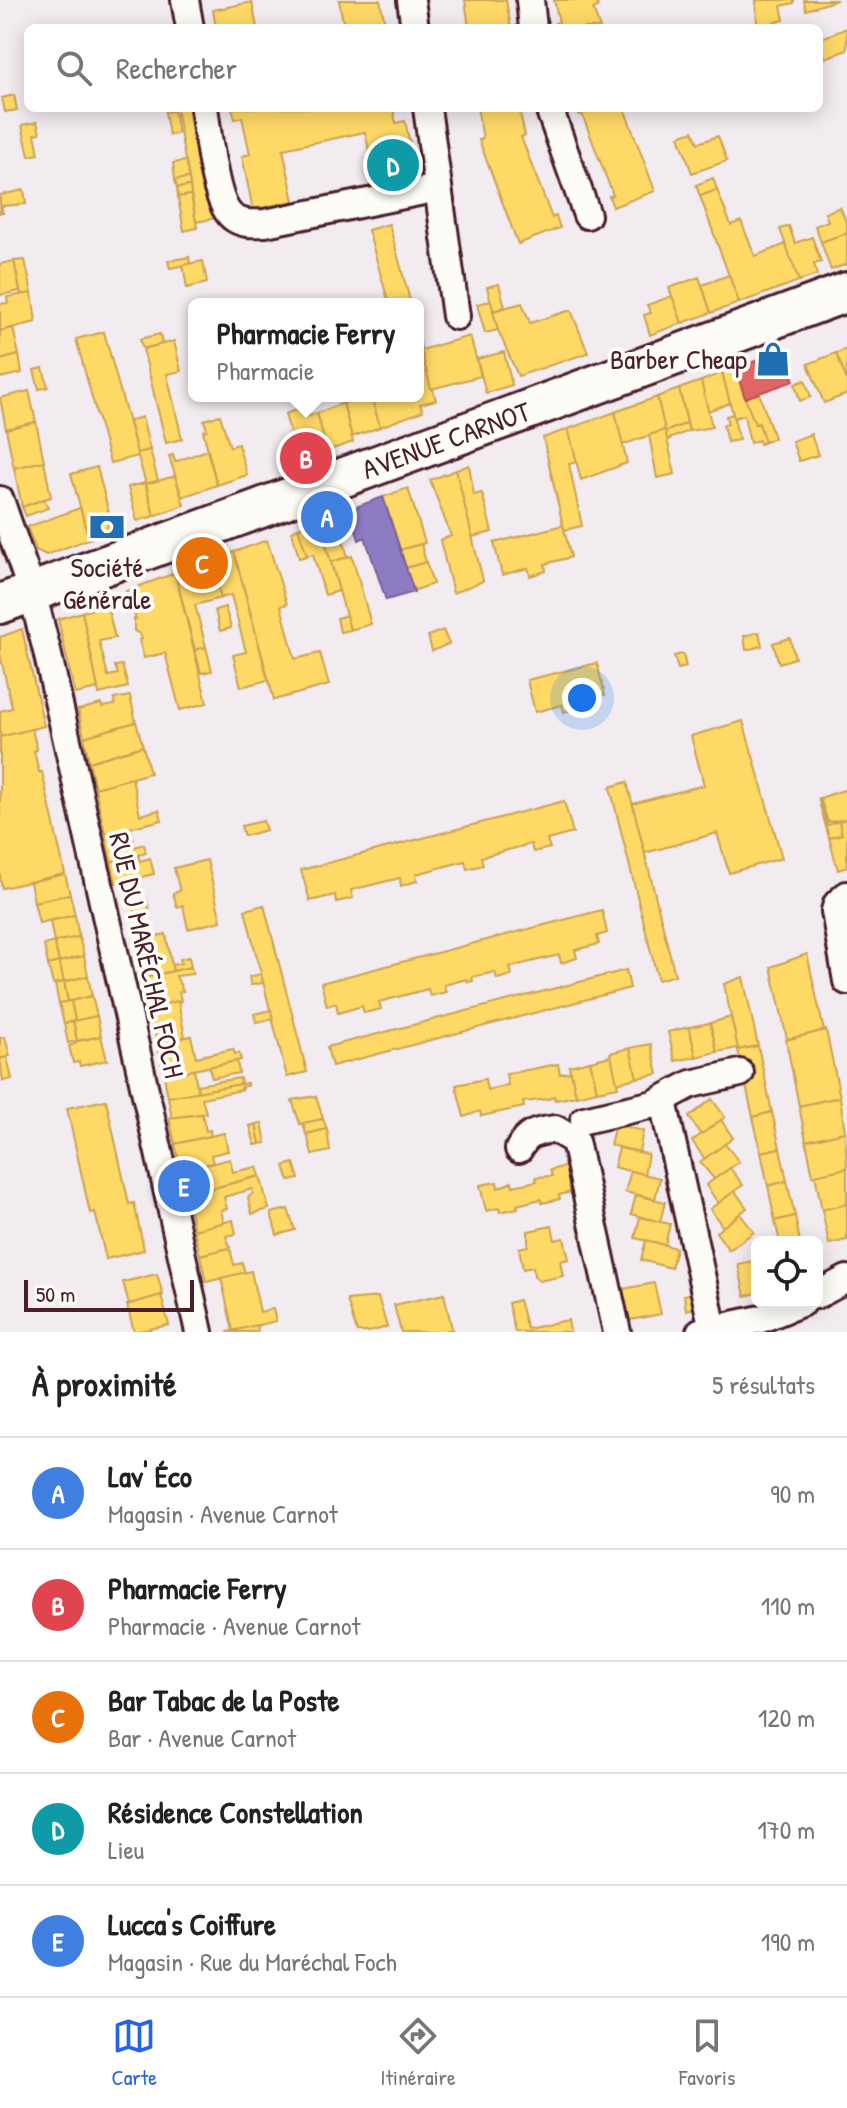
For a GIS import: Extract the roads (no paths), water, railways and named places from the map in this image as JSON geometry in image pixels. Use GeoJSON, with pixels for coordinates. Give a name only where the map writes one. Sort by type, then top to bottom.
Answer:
{"type":"FeatureCollection","features":[{"type":"Feature","properties":{"kind":"street"},"geometry":{"type":"LineString","coordinates":[[185,0],[189,24]]}},
{"type":"Feature","properties":{"kind":"street"},"geometry":{"type":"LineString","coordinates":[[411,0],[414,24]]}},
{"type":"Feature","properties":{"kind":"street"},"geometry":{"type":"LineString","coordinates":[[530,0],[533,24]]}},
{"type":"Feature","properties":{"kind":"street"},"geometry":{"type":"LineString","coordinates":[[205,112],[220,195],[231,217],[246,224],[265,223],[438,188]]}},
{"type":"Feature","properties":{"kind":"street"},"geometry":{"type":"LineString","coordinates":[[428,112],[456,316]]}},
{"type":"Feature","properties":{"kind":"street"},"geometry":{"type":"LineString","coordinates":[[550,112],[587,215]]}},
{"type":"Feature","properties":{"kind":"street","name":"AVENUE CARNOT"},"geometry":{"type":"LineString","coordinates":[[16,598],[847,292]]}},
{"type":"Feature","properties":{"kind":"street","name":"RUE DU MARÉCHAL FOCH"},"geometry":{"type":"LineString","coordinates":[[0,500],[16,598],[199,1332]]}},
{"type":"Feature","properties":{"kind":"street"},"geometry":{"type":"LineString","coordinates":[[847,895],[837,904],[835,911],[844,948],[847,981]]}},
{"type":"Feature","properties":{"kind":"street"},"geometry":{"type":"LineString","coordinates":[[584,1120],[663,1101],[691,1084],[740,1073]]}},
{"type":"Feature","properties":{"kind":"street"},"geometry":{"type":"LineString","coordinates":[[663,1101],[707,1330],[769,1316],[788,1308]]}},
{"type":"Feature","properties":{"kind":"street"},"geometry":{"type":"LineString","coordinates":[[519,1149],[525,1138],[536,1132],[555,1129],[575,1141],[617,1332]]}},
{"type":"Feature","properties":{"kind":"street"},"geometry":{"type":"LineString","coordinates":[[823,1292],[847,1279]]}},
{"type":"Feature","properties":{"kind":"place","name":"Résidence Constellation"},"geometry":{"type":"Point","coordinates":[393,165]}},
{"type":"Feature","properties":{"kind":"place","name":"Barber Cheap"},"geometry":{"type":"Point","coordinates":[773,359]}},
{"type":"Feature","properties":{"kind":"place","name":"Pharmacie Ferry"},"geometry":{"type":"Point","coordinates":[306,458]}},
{"type":"Feature","properties":{"kind":"place","name":"Lav' Éco"},"geometry":{"type":"Point","coordinates":[327,517]}},
{"type":"Feature","properties":{"kind":"place","name":"Société Générale"},"geometry":{"type":"Point","coordinates":[107,527]}},
{"type":"Feature","properties":{"kind":"place","name":"Bar Tabac de la Poste"},"geometry":{"type":"Point","coordinates":[202,563]}},
{"type":"Feature","properties":{"kind":"place","name":"Lucca's Coiffure"},"geometry":{"type":"Point","coordinates":[184,1186]}}]}
